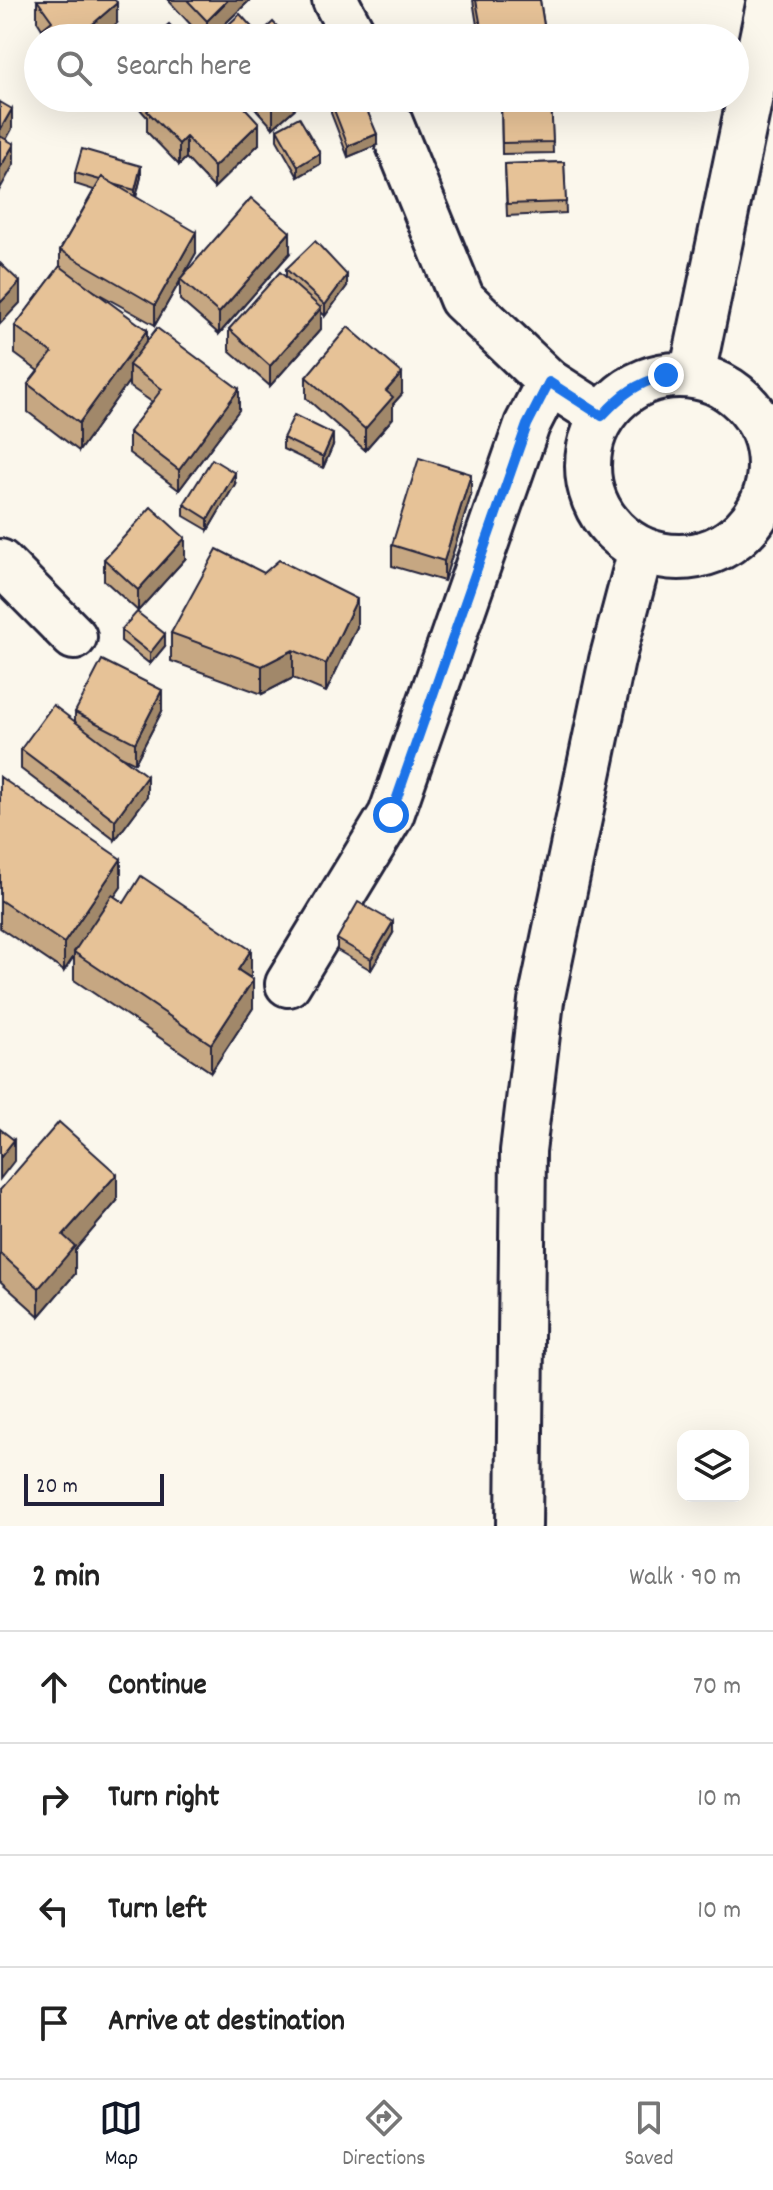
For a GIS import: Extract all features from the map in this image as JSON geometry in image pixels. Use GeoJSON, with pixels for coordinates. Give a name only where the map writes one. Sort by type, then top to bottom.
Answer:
{"type":"FeatureCollection","features":[{"type":"Feature","properties":{"kind":"street"},"geometry":{"type":"LineString","coordinates":[[335,0],[348,24]]}},
{"type":"Feature","properties":{"kind":"street"},"geometry":{"type":"LineString","coordinates":[[749,101],[770,0]]}},
{"type":"Feature","properties":{"kind":"street"},"geometry":{"type":"LineString","coordinates":[[386,112],[462,299],[549,382],[602,416]]}},
{"type":"Feature","properties":{"kind":"street"},"geometry":{"type":"LineString","coordinates":[[692,375],[747,112]]}},
{"type":"Feature","properties":{"kind":"street"},"geometry":{"type":"LineString","coordinates":[[666,375],[692,375],[717,382],[739,397],[756,416],[770,441],[767,492],[756,515],[756,536],[692,556],[666,557],[641,550],[619,535],[603,515],[592,492],[588,465],[591,440],[602,416],[620,396],[642,382],[666,375]]}},
{"type":"Feature","properties":{"kind":"street"},"geometry":{"type":"LineString","coordinates":[[288,984],[391,815],[527,425],[549,382]]}},
{"type":"Feature","properties":{"kind":"street"},"geometry":{"type":"LineString","coordinates":[[519,1526],[523,1151],[541,1001],[612,660],[641,550]]}},
{"type":"Feature","properties":{"kind":"street"},"geometry":{"type":"LineString","coordinates":[[0,562],[74,637]]}},
{"type":"Feature","properties":{"kind":"building"},"geometry":{"type":"Polygon","coordinates":[[[37,0],[115,0],[117,3],[93,24],[48,24],[52,21],[37,0]]]}},
{"type":"Feature","properties":{"kind":"building"},"geometry":{"type":"Polygon","coordinates":[[[187,0],[228,0],[207,21],[187,0]]]}},
{"type":"Feature","properties":{"kind":"building"},"geometry":{"type":"Polygon","coordinates":[[[476,0],[540,0],[544,24],[480,24],[476,0]]]}},
{"type":"Feature","properties":{"kind":"building"},"geometry":{"type":"Polygon","coordinates":[[[240,14],[249,24],[229,24],[240,14]]]}},
{"type":"Feature","properties":{"kind":"building"},"geometry":{"type":"Polygon","coordinates":[[[0,102],[12,109],[0,130],[0,102]]]}},
{"type":"Feature","properties":{"kind":"building"},"geometry":{"type":"Polygon","coordinates":[[[148,112],[249,112],[259,123],[214,167],[186,137],[179,144],[148,112]]]}},
{"type":"Feature","properties":{"kind":"building"},"geometry":{"type":"Polygon","coordinates":[[[335,112],[368,112],[377,134],[348,146],[335,112]]]}},
{"type":"Feature","properties":{"kind":"building"},"geometry":{"type":"Polygon","coordinates":[[[501,112],[552,112],[553,142],[502,143],[501,112]]]}},
{"type":"Feature","properties":{"kind":"building"},"geometry":{"type":"Polygon","coordinates":[[[299,117],[320,153],[298,166],[277,129],[299,117]]]}},
{"type":"Feature","properties":{"kind":"building"},"geometry":{"type":"Polygon","coordinates":[[[0,136],[14,144],[0,168],[0,136]]]}},
{"type":"Feature","properties":{"kind":"building"},"geometry":{"type":"Polygon","coordinates":[[[82,149],[141,166],[135,190],[113,184],[102,177],[100,180],[75,173],[82,149]]]}},
{"type":"Feature","properties":{"kind":"building"},"geometry":{"type":"Polygon","coordinates":[[[564,162],[566,202],[507,204],[505,164],[564,162]]]}},
{"type":"Feature","properties":{"kind":"building"},"geometry":{"type":"Polygon","coordinates":[[[102,177],[196,232],[155,305],[60,250],[102,177]]]}},
{"type":"Feature","properties":{"kind":"building"},"geometry":{"type":"Polygon","coordinates":[[[251,198],[290,232],[219,313],[180,279],[251,198]]]}},
{"type":"Feature","properties":{"kind":"building"},"geometry":{"type":"Polygon","coordinates":[[[315,241],[347,275],[325,305],[286,269],[315,241]]]}},
{"type":"Feature","properties":{"kind":"building"},"geometry":{"type":"Polygon","coordinates":[[[0,263],[20,282],[0,303],[0,263]]]}},
{"type":"Feature","properties":{"kind":"building"},"geometry":{"type":"Polygon","coordinates":[[[60,266],[147,330],[79,423],[28,384],[52,353],[15,326],[60,266]]]}},
{"type":"Feature","properties":{"kind":"building"},"geometry":{"type":"Polygon","coordinates":[[[280,272],[321,308],[270,366],[229,329],[280,272]]]}},
{"type":"Feature","properties":{"kind":"building"},"geometry":{"type":"Polygon","coordinates":[[[348,327],[402,373],[386,391],[393,397],[365,429],[306,377],[348,327]]]}},
{"type":"Feature","properties":{"kind":"building"},"geometry":{"type":"Polygon","coordinates":[[[157,328],[239,389],[179,470],[129,432],[162,389],[129,365],[157,328]]]}},
{"type":"Feature","properties":{"kind":"building"},"geometry":{"type":"Polygon","coordinates":[[[294,415],[333,434],[323,457],[283,438],[294,415]]]}},
{"type":"Feature","properties":{"kind":"building"},"geometry":{"type":"Polygon","coordinates":[[[419,458],[471,474],[444,561],[392,545],[419,458]]]}},
{"type":"Feature","properties":{"kind":"building"},"geometry":{"type":"Polygon","coordinates":[[[212,459],[235,473],[208,519],[184,504],[212,459]]]}},
{"type":"Feature","properties":{"kind":"building"},"geometry":{"type":"Polygon","coordinates":[[[151,507],[185,538],[138,590],[104,559],[151,507]]]}},
{"type":"Feature","properties":{"kind":"building"},"geometry":{"type":"Polygon","coordinates":[[[217,549],[264,573],[279,560],[357,599],[326,664],[293,650],[262,666],[171,633],[217,549]]]}},
{"type":"Feature","properties":{"kind":"building"},"geometry":{"type":"Polygon","coordinates":[[[137,612],[165,634],[150,653],[121,630],[137,612]]]}},
{"type":"Feature","properties":{"kind":"building"},"geometry":{"type":"Polygon","coordinates":[[[102,660],[162,690],[135,743],[75,712],[102,660]]]}},
{"type":"Feature","properties":{"kind":"building"},"geometry":{"type":"Polygon","coordinates":[[[53,705],[147,776],[115,820],[21,749],[53,705]]]}},
{"type":"Feature","properties":{"kind":"building"},"geometry":{"type":"Polygon","coordinates":[[[0,777],[121,859],[64,943],[0,900],[0,777]]]}},
{"type":"Feature","properties":{"kind":"building"},"geometry":{"type":"Polygon","coordinates":[[[141,876],[251,950],[238,970],[253,980],[211,1044],[74,952],[112,895],[124,903],[141,876]]]}},
{"type":"Feature","properties":{"kind":"building"},"geometry":{"type":"Polygon","coordinates":[[[358,902],[393,922],[371,959],[337,939],[358,902]]]}},
{"type":"Feature","properties":{"kind":"building"},"geometry":{"type":"Polygon","coordinates":[[[59,1122],[117,1174],[63,1235],[75,1246],[39,1288],[0,1253],[0,1190],[59,1122]]]}},
{"type":"Feature","properties":{"kind":"building"},"geometry":{"type":"Polygon","coordinates":[[[0,1129],[14,1140],[0,1158],[0,1129]]]}},
{"type":"Feature","properties":{"kind":"route"},"geometry":{"type":"LineString","coordinates":[[391,815],[527,425],[549,382],[602,416],[620,396],[642,382],[666,375]]}}]}
